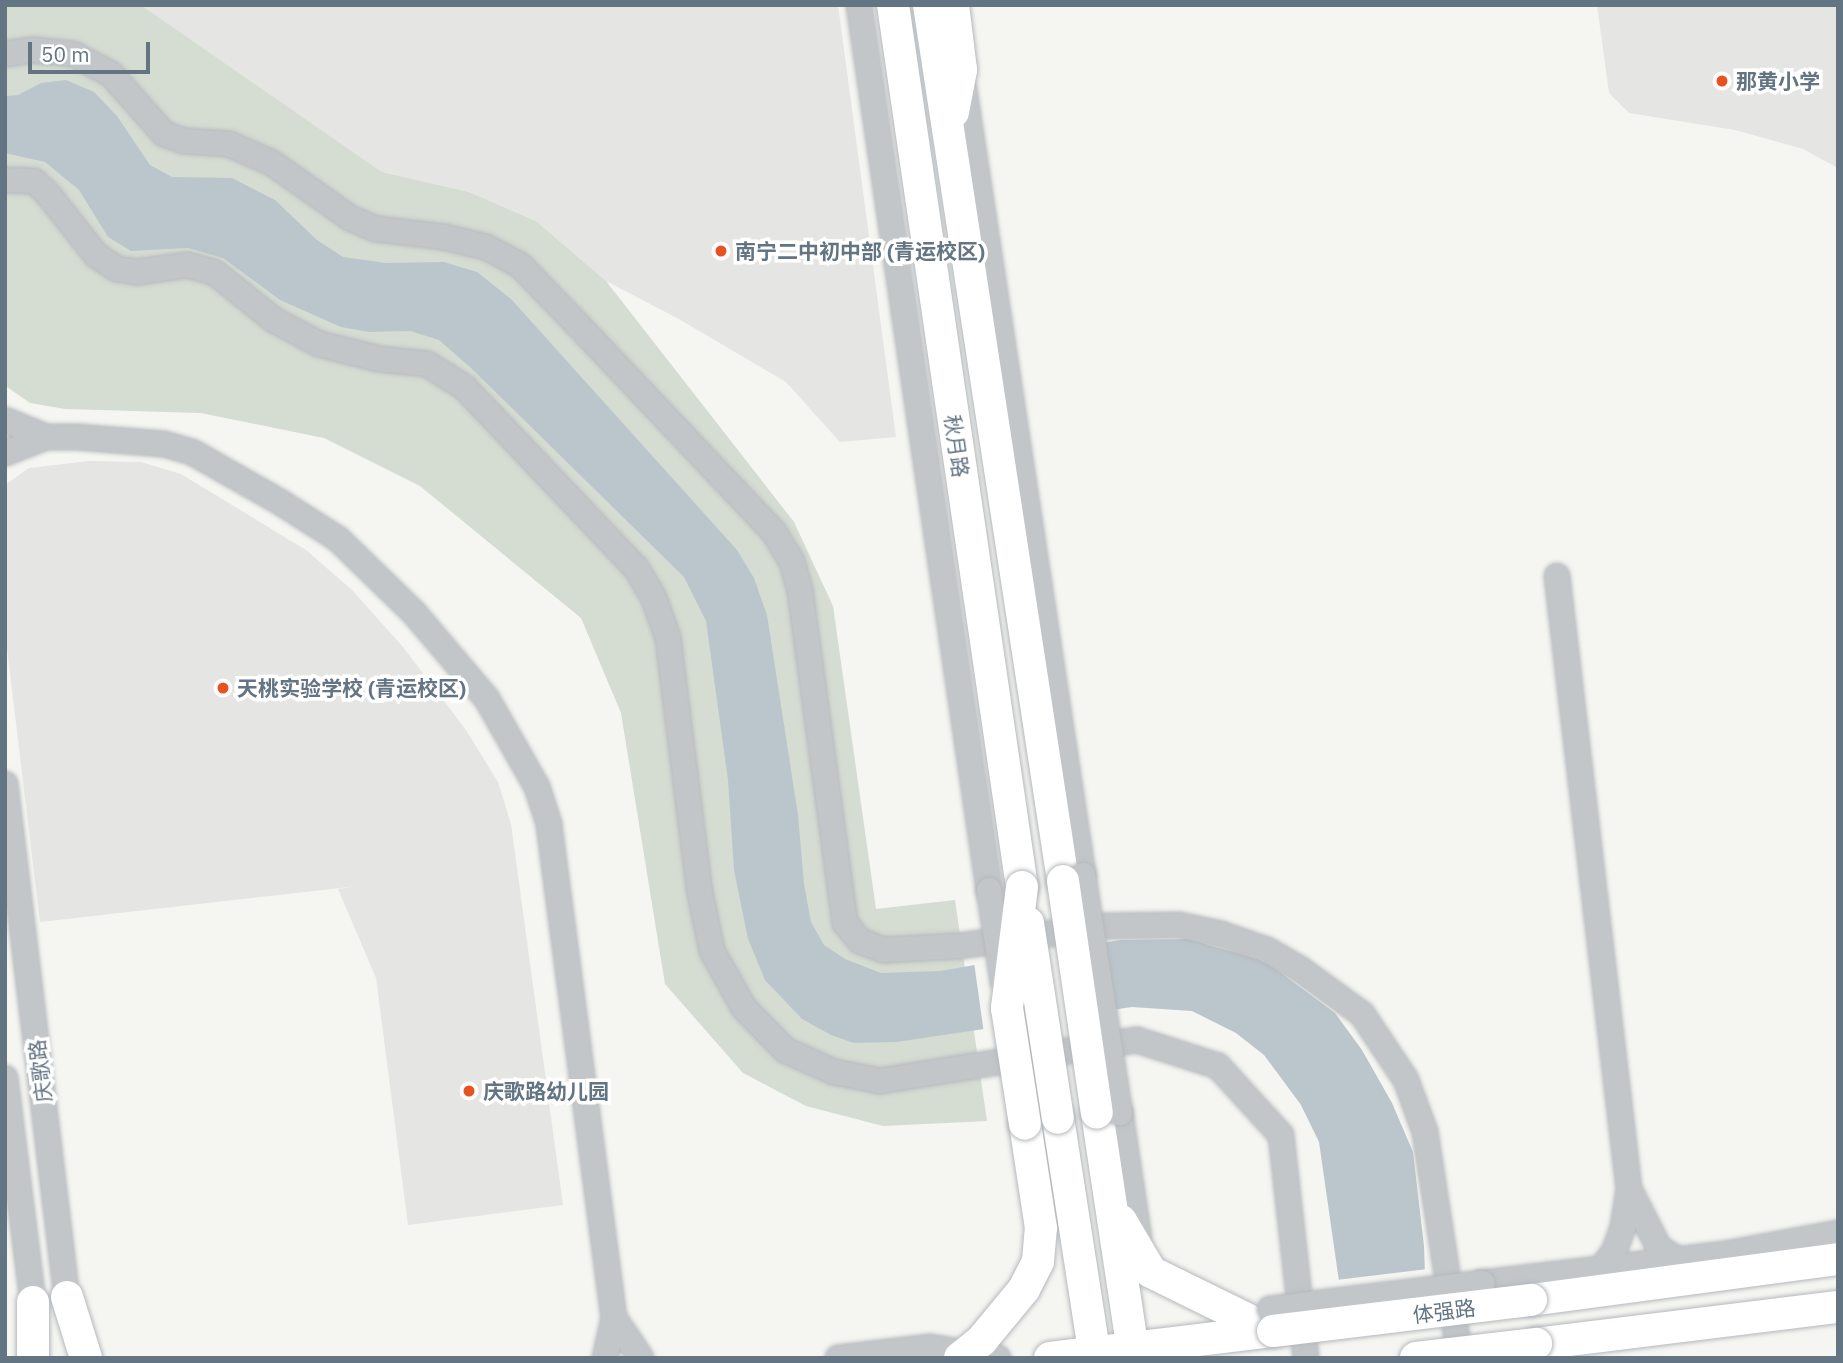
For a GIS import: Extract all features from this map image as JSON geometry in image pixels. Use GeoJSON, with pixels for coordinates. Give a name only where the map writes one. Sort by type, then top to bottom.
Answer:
{"type":"FeatureCollection","features":[{"type":"Feature","properties":{"kind":"main road","name":"秋月路"},"geometry":{"type":"LineString","coordinates":[[893,5],[1094,1355]]}},
{"type":"Feature","properties":{"kind":"main road","name":"秋月路"},"geometry":{"type":"LineString","coordinates":[[929,5],[948,134],[1073,878],[1108,1113],[1110,1196],[1133,1353]]}},
{"type":"Feature","properties":{"kind":"main road"},"geometry":{"type":"LineString","coordinates":[[948,134],[961,69],[953,5]]}},
{"type":"Feature","properties":{"kind":"main road"},"geometry":{"type":"LineString","coordinates":[[964,1355],[982,1340],[1024,1289],[1038,1261],[1041,1228],[1007,1008],[1023,887]]}},
{"type":"Feature","properties":{"kind":"main road"},"geometry":{"type":"LineString","coordinates":[[1110,1196],[1141,1257],[1152,1272],[1234,1314],[1271,1320]]}},
{"type":"Feature","properties":{"kind":"main road","name":"体强路"},"geometry":{"type":"LineString","coordinates":[[1050,1358],[1133,1353],[1271,1320],[1531,1300],[1838,1259]]}},
{"type":"Feature","properties":{"kind":"main road"},"geometry":{"type":"LineString","coordinates":[[66,1297],[86,1358]]}},
{"type":"Feature","properties":{"kind":"main road"},"geometry":{"type":"LineString","coordinates":[[33,1302],[33,1358]]}},
{"type":"Feature","properties":{"kind":"main road","name":"体强路"},"geometry":{"type":"LineString","coordinates":[[1416,1358],[1838,1307]]}},
{"type":"Feature","properties":{"kind":"street"},"geometry":{"type":"LineString","coordinates":[[859,5],[1007,1008]]}},
{"type":"Feature","properties":{"kind":"street"},"geometry":{"type":"LineString","coordinates":[[5,54],[34,50],[74,54],[111,74],[164,134],[184,141],[229,144],[272,163],[350,218],[376,229],[444,237],[486,247],[520,265],[530,275],[774,532],[792,562],[800,590],[845,923],[860,941],[884,950],[959,946],[1105,926],[1179,925],[1221,934],[1267,950],[1300,969],[1362,1014],[1406,1080],[1425,1132],[1460,1358]]}},
{"type":"Feature","properties":{"kind":"street"},"geometry":{"type":"LineString","coordinates":[[961,69],[1073,878]]}},
{"type":"Feature","properties":{"kind":"street"},"geometry":{"type":"LineString","coordinates":[[5,180],[34,181],[47,193],[96,255],[117,269],[137,272],[187,265],[214,272],[274,320],[319,344],[379,359],[427,364],[464,387],[636,568],[653,596],[668,638],[699,888],[712,951],[744,1007],[785,1050],[834,1072],[880,1081],[1138,1041],[1218,1066],[1281,1135],[1306,1358]]}},
{"type":"Feature","properties":{"kind":"street"},"geometry":{"type":"LineString","coordinates":[[5,420],[46,437]]}},
{"type":"Feature","properties":{"kind":"street"},"geometry":{"type":"LineString","coordinates":[[5,453],[46,437],[77,436],[164,444],[192,452],[338,539],[415,614],[487,699],[537,787],[549,825],[614,1318],[605,1358]]}},
{"type":"Feature","properties":{"kind":"street"},"geometry":{"type":"LineString","coordinates":[[1557,576],[1629,1189],[1623,1227],[1614,1252],[1601,1269]]}},
{"type":"Feature","properties":{"kind":"street","name":"庆歌路"},"geometry":{"type":"LineString","coordinates":[[5,784],[74,1358]]}},
{"type":"Feature","properties":{"kind":"street","name":"庆歌路"},"geometry":{"type":"LineString","coordinates":[[5,1078],[39,1358]]}},
{"type":"Feature","properties":{"kind":"street"},"geometry":{"type":"LineString","coordinates":[[1108,1113],[1141,1257]]}},
{"type":"Feature","properties":{"kind":"street"},"geometry":{"type":"LineString","coordinates":[[1629,1189],[1659,1248],[1679,1259]]}},
{"type":"Feature","properties":{"kind":"street"},"geometry":{"type":"LineString","coordinates":[[1271,1320],[1482,1283],[1679,1259],[1838,1233]]}},
{"type":"Feature","properties":{"kind":"street"},"geometry":{"type":"LineString","coordinates":[[614,1318],[641,1358]]}},
{"type":"Feature","properties":{"kind":"street"},"geometry":{"type":"LineString","coordinates":[[838,1358],[930,1347],[964,1355],[998,1358]]}},
{"type":"Feature","properties":{"kind":"shaded area"},"geometry":{"type":"Polygon","coordinates":[[[5,5],[141,5],[382,172],[469,192],[536,221],[606,281],[794,522],[833,606],[876,909],[955,900],[987,1121],[883,1126],[806,1106],[743,1073],[665,984],[621,713],[581,618],[420,486],[324,438],[201,413],[65,409],[30,403],[7,387],[5,5]]]}},
{"type":"Feature","properties":{"kind":"shaded area","name":"南宁二中初中部 (青运校区)"},"geometry":{"type":"Polygon","coordinates":[[[141,5],[838,5],[896,437],[840,442],[786,382],[677,318],[606,281],[536,221],[469,192],[382,172],[141,5]]]}},
{"type":"Feature","properties":{"kind":"shaded area","name":"那黄小学"},"geometry":{"type":"Polygon","coordinates":[[[1597,5],[1838,5],[1838,168],[1803,149],[1735,130],[1629,113],[1609,93],[1597,5]]]}},
{"type":"Feature","properties":{"kind":"shaded area"},"geometry":{"type":"Polygon","coordinates":[[[66,80],[94,92],[117,116],[150,165],[172,177],[232,178],[275,200],[317,240],[343,257],[386,263],[444,262],[477,272],[511,299],[737,550],[754,578],[767,615],[798,815],[804,884],[811,922],[824,945],[845,959],[881,973],[940,971],[1120,940],[1188,939],[1265,961],[1335,1013],[1362,1050],[1392,1103],[1413,1152],[1424,1246],[1428,1358],[1350,1358],[1319,1142],[1301,1105],[1264,1055],[1236,1033],[1192,1011],[1132,1007],[896,1042],[854,1043],[831,1035],[802,1019],[765,980],[748,939],[734,870],[728,780],[706,621],[684,577],[471,368],[439,340],[410,331],[369,332],[341,327],[280,300],[223,258],[188,248],[131,251],[108,237],[79,190],[45,162],[5,153],[5,96],[18,95],[41,83],[66,80]]]}},
{"type":"Feature","properties":{"kind":"shaded area","name":"天桃实验学校 (青运校区)"},"geometry":{"type":"Polygon","coordinates":[[[89,461],[141,462],[181,474],[306,550],[352,590],[403,647],[466,730],[498,782],[511,824],[563,1205],[408,1225],[376,978],[338,889],[358,886],[40,922],[5,632],[5,485],[29,468],[89,461]]]}},
{"type":"Feature","properties":{"kind":"pier"},"geometry":{"type":"Polygon","coordinates":[[[1103,939],[1114,1014],[984,1032],[973,957],[1103,939]]]}},
{"type":"Feature","properties":{"kind":"pier"},"geometry":{"type":"Polygon","coordinates":[[[1428,1269],[1432,1358],[1347,1358],[1336,1280],[1428,1269]]]}},
{"type":"Feature","properties":{"kind":"place","name":"那黄小学"},"geometry":{"type":"Point","coordinates":[1722,81]}},
{"type":"Feature","properties":{"kind":"place","name":"南宁二中初中部 (青运校区)"},"geometry":{"type":"Point","coordinates":[721,251]}},
{"type":"Feature","properties":{"kind":"place","name":"天桃实验学校 (青运校区)"},"geometry":{"type":"Point","coordinates":[223,688]}},
{"type":"Feature","properties":{"kind":"place","name":"庆歌路幼儿园"},"geometry":{"type":"Point","coordinates":[469,1091]}}]}
